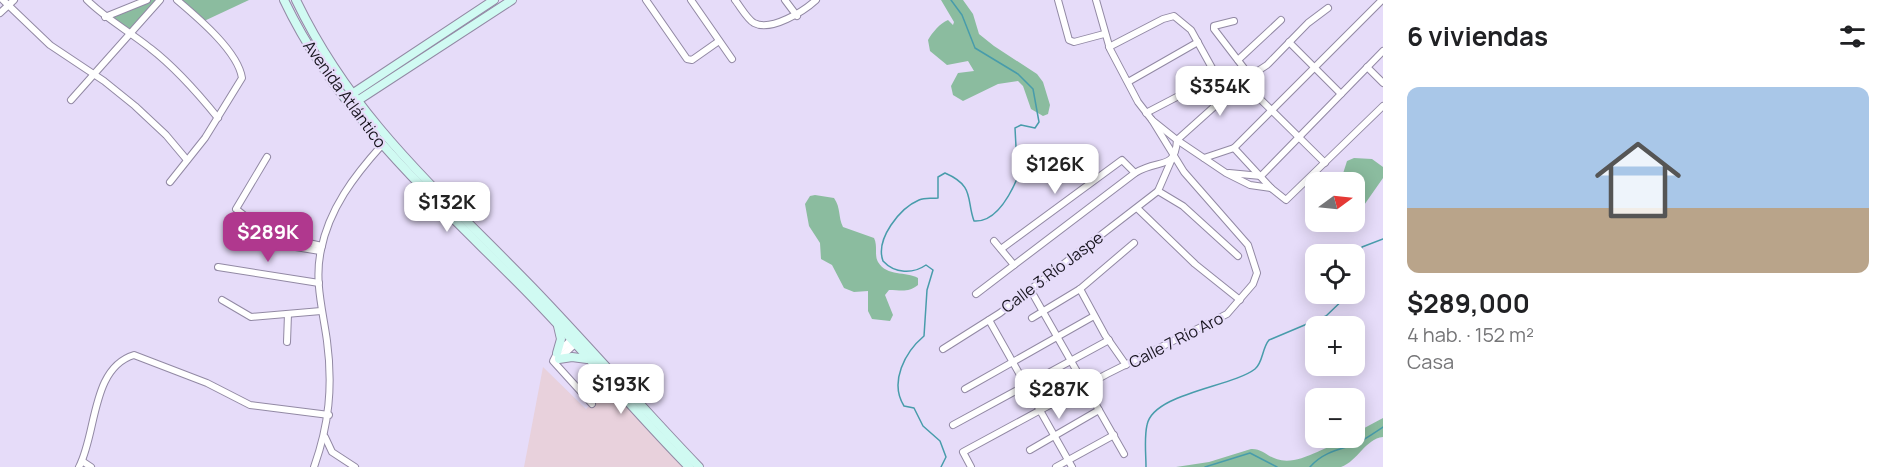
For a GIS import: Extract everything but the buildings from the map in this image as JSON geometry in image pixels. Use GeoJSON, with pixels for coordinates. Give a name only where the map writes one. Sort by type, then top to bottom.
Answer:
{"type":"FeatureCollection","features":[{"type":"Feature","properties":{"kind":"main road","name":"Avenida Atlántico"},"geometry":{"type":"LineString","coordinates":[[284,0],[316,57],[351,100],[429,186],[512,267],[576,340],[699,467]]}},
{"type":"Feature","properties":{"kind":"main road","name":"Avenida Atlántico"},"geometry":{"type":"LineString","coordinates":[[296,0],[351,100],[382,145],[431,198],[558,326],[576,340],[587,359],[689,467]]}},
{"type":"Feature","properties":{"kind":"main road"},"geometry":{"type":"LineString","coordinates":[[351,100],[494,0]]}},
{"type":"Feature","properties":{"kind":"main road"},"geometry":{"type":"LineString","coordinates":[[351,100],[512,0]]}},
{"type":"Feature","properties":{"kind":"main road"},"geometry":{"type":"LineString","coordinates":[[558,326],[561,339],[557,357],[587,359]]}},
{"type":"Feature","properties":{"kind":"street"},"geometry":{"type":"LineString","coordinates":[[0,13],[5,3],[14,0]]}},
{"type":"Feature","properties":{"kind":"street"},"geometry":{"type":"LineString","coordinates":[[87,0],[105,17],[177,71],[218,118]]}},
{"type":"Feature","properties":{"kind":"street"},"geometry":{"type":"LineString","coordinates":[[105,17],[147,0]]}},
{"type":"Feature","properties":{"kind":"street"},"geometry":{"type":"LineString","coordinates":[[71,100],[160,0]]}},
{"type":"Feature","properties":{"kind":"street"},"geometry":{"type":"LineString","coordinates":[[170,182],[218,118],[241,81],[241,71],[218,39],[177,0]]}},
{"type":"Feature","properties":{"kind":"street"},"geometry":{"type":"LineString","coordinates":[[646,0],[687,59],[692,60],[719,41]]}},
{"type":"Feature","properties":{"kind":"street"},"geometry":{"type":"LineString","coordinates":[[691,0],[732,59]]}},
{"type":"Feature","properties":{"kind":"street"},"geometry":{"type":"LineString","coordinates":[[735,0],[755,24],[788,20],[797,16],[816,0]]}},
{"type":"Feature","properties":{"kind":"street"},"geometry":{"type":"LineString","coordinates":[[785,0],[797,16]]}},
{"type":"Feature","properties":{"kind":"street"},"geometry":{"type":"LineString","coordinates":[[1058,0],[1067,38],[1074,42],[1104,34]]}},
{"type":"Feature","properties":{"kind":"street"},"geometry":{"type":"LineString","coordinates":[[1096,0],[1109,47],[1152,120],[1177,140],[1250,186],[1271,188]]}},
{"type":"Feature","properties":{"kind":"street"},"geometry":{"type":"LineString","coordinates":[[1204,158],[1234,148],[1382,0]]}},
{"type":"Feature","properties":{"kind":"street"},"geometry":{"type":"LineString","coordinates":[[5,3],[59,52],[95,75],[149,118],[188,160]]}},
{"type":"Feature","properties":{"kind":"street"},"geometry":{"type":"LineString","coordinates":[[1238,256],[1183,206],[1158,191],[1173,159],[1177,140],[1227,95],[1267,65],[1328,8]]}},
{"type":"Feature","properties":{"kind":"street"},"geometry":{"type":"LineString","coordinates":[[1109,47],[1171,16],[1185,24],[1198,42],[1227,95]]}},
{"type":"Feature","properties":{"kind":"street"},"geometry":{"type":"LineString","coordinates":[[1238,60],[1281,20]]}},
{"type":"Feature","properties":{"kind":"street"},"geometry":{"type":"LineString","coordinates":[[1234,21],[1214,27],[1250,76],[1251,90],[1325,163]]}},
{"type":"Feature","properties":{"kind":"street"},"geometry":{"type":"LineString","coordinates":[[1128,82],[1198,42]]}},
{"type":"Feature","properties":{"kind":"street"},"geometry":{"type":"LineString","coordinates":[[1289,42],[1341,94]]}},
{"type":"Feature","properties":{"kind":"street"},"geometry":{"type":"LineString","coordinates":[[1261,176],[1383,51]]}},
{"type":"Feature","properties":{"kind":"street"},"geometry":{"type":"LineString","coordinates":[[1367,68],[1383,83]]}},
{"type":"Feature","properties":{"kind":"street"},"geometry":{"type":"LineString","coordinates":[[1146,113],[1217,76]]}},
{"type":"Feature","properties":{"kind":"street"},"geometry":{"type":"LineString","coordinates":[[1234,148],[1271,188],[1286,200],[1383,106]]}},
{"type":"Feature","properties":{"kind":"street"},"geometry":{"type":"LineString","coordinates":[[1152,120],[1173,159]]}},
{"type":"Feature","properties":{"kind":"street"},"geometry":{"type":"LineString","coordinates":[[314,467],[325,437],[329,415],[330,369],[319,283],[321,249],[333,214],[348,185],[382,145]]}},
{"type":"Feature","properties":{"kind":"street"},"geometry":{"type":"LineString","coordinates":[[267,157],[237,209],[268,234],[321,249]]}},
{"type":"Feature","properties":{"kind":"street"},"geometry":{"type":"LineString","coordinates":[[976,294],[1135,173],[1152,164],[1173,159]]}},
{"type":"Feature","properties":{"kind":"street","name":"Calle 7 Río Aro"},"geometry":{"type":"LineString","coordinates":[[971,467],[963,452],[1085,386],[1227,314],[1253,284],[1257,273],[1248,245],[1173,159]]}},
{"type":"Feature","properties":{"kind":"street"},"geometry":{"type":"LineString","coordinates":[[1002,249],[1122,160],[1135,173]]}},
{"type":"Feature","properties":{"kind":"street"},"geometry":{"type":"LineString","coordinates":[[1226,172],[1261,176]]}},
{"type":"Feature","properties":{"kind":"street","name":"Calle 3 Río Jaspe"},"geometry":{"type":"LineString","coordinates":[[943,349],[989,320],[1158,191]]}},
{"type":"Feature","properties":{"kind":"street"},"geometry":{"type":"LineString","coordinates":[[1137,208],[1195,264],[1240,300]]}},
{"type":"Feature","properties":{"kind":"street"},"geometry":{"type":"LineString","coordinates":[[240,238],[321,249]]}},
{"type":"Feature","properties":{"kind":"street"},"geometry":{"type":"LineString","coordinates":[[994,241],[1014,265]]}},
{"type":"Feature","properties":{"kind":"street"},"geometry":{"type":"LineString","coordinates":[[1032,318],[1080,289],[1134,243]]}},
{"type":"Feature","properties":{"kind":"street"},"geometry":{"type":"LineString","coordinates":[[218,267],[319,283]]}},
{"type":"Feature","properties":{"kind":"street"},"geometry":{"type":"LineString","coordinates":[[1030,289],[1124,453]]}},
{"type":"Feature","properties":{"kind":"street"},"geometry":{"type":"LineString","coordinates":[[1080,289],[1094,316],[1126,365]]}},
{"type":"Feature","properties":{"kind":"street"},"geometry":{"type":"LineString","coordinates":[[222,300],[251,317],[321,311]]}},
{"type":"Feature","properties":{"kind":"street"},"geometry":{"type":"LineString","coordinates":[[287,342],[288,314]]}},
{"type":"Feature","properties":{"kind":"street"},"geometry":{"type":"LineString","coordinates":[[964,388],[1094,316]]}},
{"type":"Feature","properties":{"kind":"street"},"geometry":{"type":"LineString","coordinates":[[989,320],[1072,467]]}},
{"type":"Feature","properties":{"kind":"street"},"geometry":{"type":"LineString","coordinates":[[576,340],[553,361],[592,404]]}},
{"type":"Feature","properties":{"kind":"street"},"geometry":{"type":"LineString","coordinates":[[953,425],[1109,340]]}},
{"type":"Feature","properties":{"kind":"street"},"geometry":{"type":"LineString","coordinates":[[91,467],[80,464],[103,384],[120,362],[134,355],[207,383],[250,405],[329,415]]}},
{"type":"Feature","properties":{"kind":"street"},"geometry":{"type":"LineString","coordinates":[[1030,450],[1099,410]]}},
{"type":"Feature","properties":{"kind":"street"},"geometry":{"type":"LineString","coordinates":[[1056,467],[1113,435]]}},
{"type":"Feature","properties":{"kind":"street"},"geometry":{"type":"LineString","coordinates":[[325,437],[332,452],[355,467]]}},
{"type":"Feature","properties":{"kind":"shaded area"},"geometry":{"type":"Polygon","coordinates":[[[543,367],[586,409],[611,384],[689,467],[524,467],[543,367]]]}},
{"type":"Feature","properties":{"kind":"green space"},"geometry":{"type":"Polygon","coordinates":[[[147,0],[160,0],[129,34],[105,17],[147,0]]]}},
{"type":"Feature","properties":{"kind":"green space"},"geometry":{"type":"Polygon","coordinates":[[[177,0],[249,0],[202,22],[177,0]]]}},
{"type":"Feature","properties":{"kind":"green space"},"geometry":{"type":"Polygon","coordinates":[[[941,0],[963,0],[973,14],[979,34],[1037,74],[1043,82],[1050,105],[1048,114],[1043,116],[1031,109],[1023,86],[1018,81],[998,84],[963,101],[953,95],[951,86],[958,73],[974,71],[968,61],[947,65],[930,51],[928,40],[934,31],[948,20],[953,25],[954,22],[941,0]]]}},
{"type":"Feature","properties":{"kind":"green space"},"geometry":{"type":"Polygon","coordinates":[[[1354,158],[1372,159],[1383,167],[1383,178],[1365,204],[1365,172],[1344,172],[1347,161],[1354,158]]]}},
{"type":"Feature","properties":{"kind":"green space"},"geometry":{"type":"Polygon","coordinates":[[[810,196],[834,198],[843,227],[874,238],[877,259],[882,267],[891,272],[918,278],[918,285],[914,288],[889,290],[885,295],[893,315],[890,321],[872,319],[868,311],[868,291],[854,292],[844,288],[832,265],[821,259],[820,243],[809,226],[805,204],[810,196]]]}},
{"type":"Feature","properties":{"kind":"green space"},"geometry":{"type":"Polygon","coordinates":[[[1383,418],[1383,437],[1365,447],[1365,428],[1383,418]]]}},
{"type":"Feature","properties":{"kind":"green space"},"geometry":{"type":"Polygon","coordinates":[[[1326,448],[1364,448],[1341,467],[1176,467],[1209,462],[1251,449],[1286,461],[1326,448]]]}},
{"type":"Feature","properties":{"kind":"waterway"},"geometry":{"type":"LineString","coordinates":[[941,467],[946,457],[940,441],[923,426],[914,408],[904,406],[898,387],[905,359],[924,336],[927,290],[933,270],[926,265],[910,271],[893,268],[883,261],[881,252],[883,243],[891,225],[904,210],[922,199],[938,198],[938,177],[945,173],[955,178],[965,188],[974,221],[984,220],[992,215],[1007,199],[1024,161],[1016,147],[1015,128],[1021,125],[1035,128],[1039,122],[1033,89],[1018,74],[975,48],[962,15],[951,0]]}},
{"type":"Feature","properties":{"kind":"waterway"},"geometry":{"type":"LineString","coordinates":[[1365,246],[1383,239]]}},
{"type":"Feature","properties":{"kind":"waterway"},"geometry":{"type":"LineString","coordinates":[[1146,467],[1146,430],[1152,414],[1163,405],[1178,398],[1229,381],[1255,369],[1260,363],[1269,340],[1326,316],[1339,304]]}},
{"type":"Feature","properties":{"kind":"waterway"},"geometry":{"type":"LineString","coordinates":[[1310,467],[1325,455],[1357,443],[1383,427]]}},
{"type":"Feature","properties":{"kind":"waterway"},"geometry":{"type":"LineString","coordinates":[[1205,467],[1250,453],[1277,467]]}}]}
